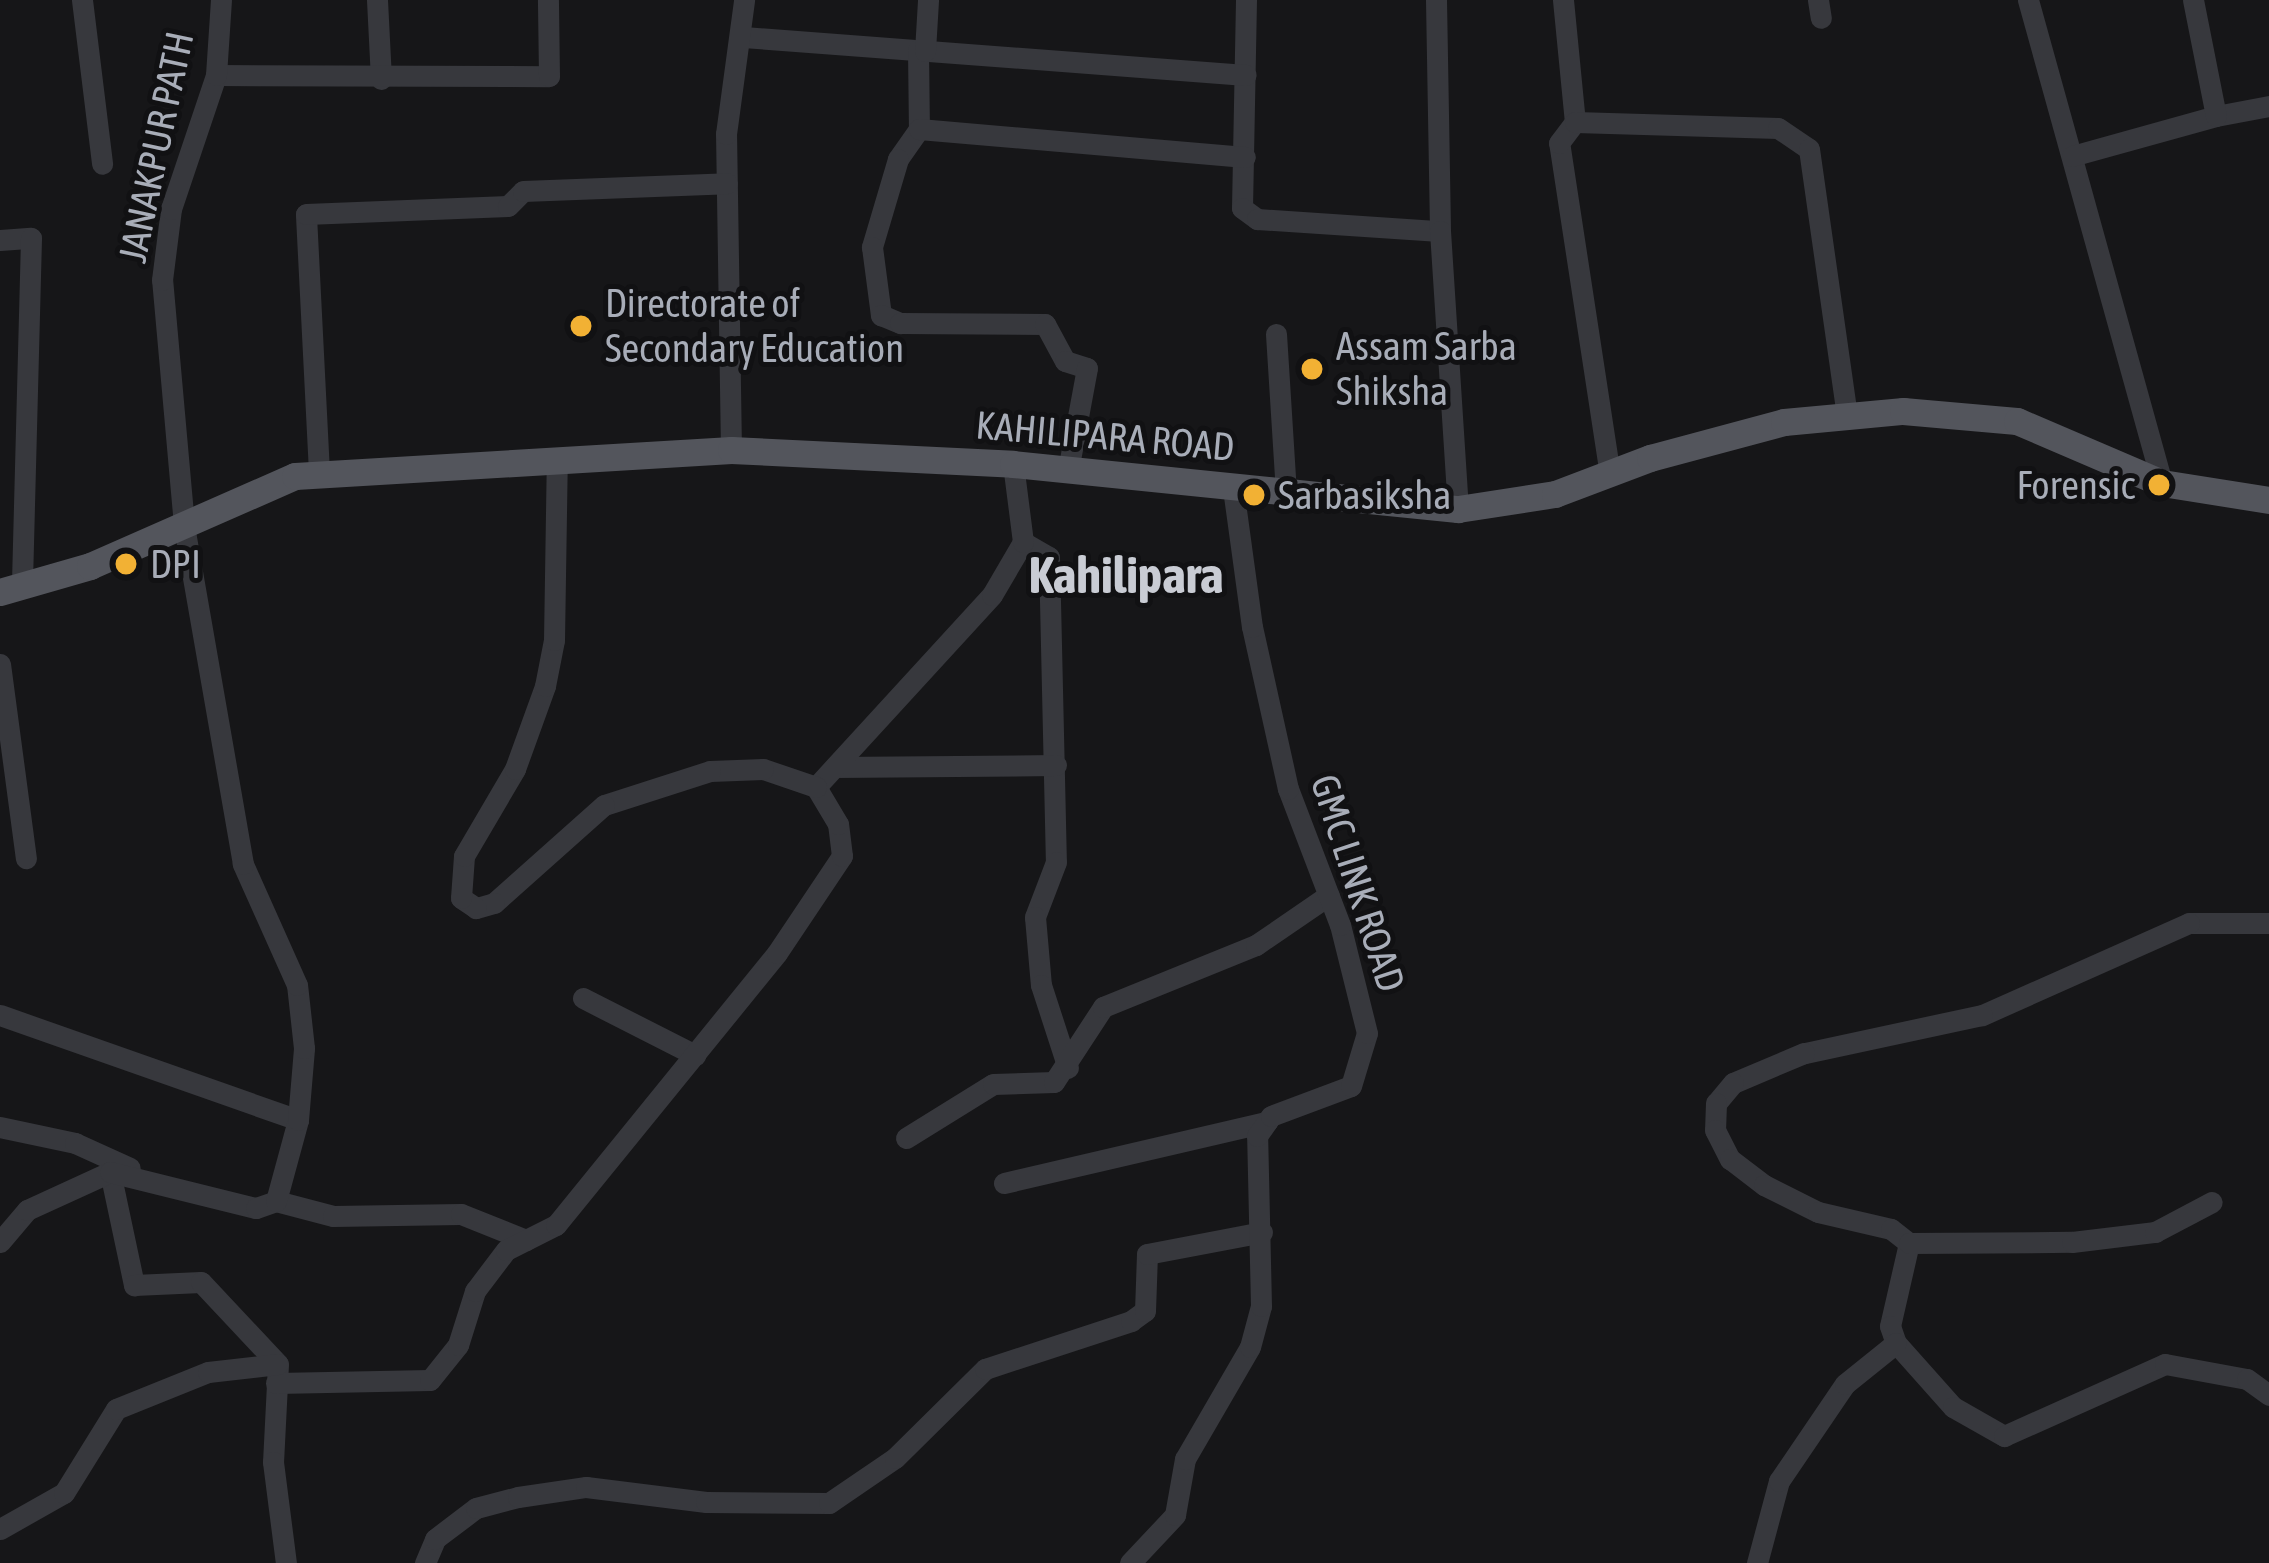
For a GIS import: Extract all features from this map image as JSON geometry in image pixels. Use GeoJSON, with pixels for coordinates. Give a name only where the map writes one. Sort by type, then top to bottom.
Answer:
{"type":"FeatureCollection","features":[{"type":"Feature","properties":{"kind":"main road","name":"KAHILIPARA ROAD"},"geometry":{"type":"LineString","coordinates":[[11,589],[320,472],[731,450],[1013,464],[1458,509],[1555,494],[1784,422],[1903,411],[2017,421],[2162,483],[2269,500]]}},
{"type":"Feature","properties":{"kind":"street"},"geometry":{"type":"LineString","coordinates":[[82,0],[102,164]]}},
{"type":"Feature","properties":{"kind":"street","name":"JANAKPUR PATH"},"geometry":{"type":"LineString","coordinates":[[221,0],[216,75],[171,209],[162,280],[184,525],[243,864],[297,986],[304,1048],[298,1120],[276,1201]]}},
{"type":"Feature","properties":{"kind":"street"},"geometry":{"type":"LineString","coordinates":[[377,0],[381,79]]}},
{"type":"Feature","properties":{"kind":"street"},"geometry":{"type":"LineString","coordinates":[[216,75],[549,76],[548,0]]}},
{"type":"Feature","properties":{"kind":"street"},"geometry":{"type":"LineString","coordinates":[[731,450],[726,134],[743,37],[744,0]]}},
{"type":"Feature","properties":{"kind":"street"},"geometry":{"type":"LineString","coordinates":[[928,0],[919,129],[898,159],[872,247],[880,315],[900,323],[1045,324],[1065,361],[1087,368],[1068,471]]}},
{"type":"Feature","properties":{"kind":"street"},"geometry":{"type":"LineString","coordinates":[[1246,0],[1242,208],[1257,219],[1440,231]]}},
{"type":"Feature","properties":{"kind":"street"},"geometry":{"type":"LineString","coordinates":[[1436,0],[1440,231],[1458,509]]}},
{"type":"Feature","properties":{"kind":"street"},"geometry":{"type":"LineString","coordinates":[[1563,0],[1575,122],[1559,143],[1610,475]]}},
{"type":"Feature","properties":{"kind":"street"},"geometry":{"type":"LineString","coordinates":[[2028,0],[2162,483]]}},
{"type":"Feature","properties":{"kind":"street"},"geometry":{"type":"LineString","coordinates":[[2193,0],[2216,116]]}},
{"type":"Feature","properties":{"kind":"street"},"geometry":{"type":"LineString","coordinates":[[743,37],[1246,75]]}},
{"type":"Feature","properties":{"kind":"street"},"geometry":{"type":"LineString","coordinates":[[2072,156],[2269,106]]}},
{"type":"Feature","properties":{"kind":"street"},"geometry":{"type":"LineString","coordinates":[[1575,122],[1778,128],[1809,148],[1846,416]]}},
{"type":"Feature","properties":{"kind":"street"},"geometry":{"type":"LineString","coordinates":[[919,129],[1245,157]]}},
{"type":"Feature","properties":{"kind":"street"},"geometry":{"type":"LineString","coordinates":[[320,472],[306,214],[508,206],[524,191],[727,183]]}},
{"type":"Feature","properties":{"kind":"street"},"geometry":{"type":"LineString","coordinates":[[0,240],[31,238],[11,589]]}},
{"type":"Feature","properties":{"kind":"street"},"geometry":{"type":"LineString","coordinates":[[1276,334],[1286,492]]}},
{"type":"Feature","properties":{"kind":"street"},"geometry":{"type":"LineString","coordinates":[[0,1529],[64,1493],[116,1409],[208,1372],[430,1380],[458,1345],[475,1291],[506,1250],[556,1225],[836,873],[838,824],[816,787],[763,769],[647,786],[562,838],[494,903],[476,908],[461,898],[464,856],[514,769],[545,686],[554,640],[557,459]]}},
{"type":"Feature","properties":{"kind":"street"},"geometry":{"type":"LineString","coordinates":[[816,787],[992,595],[1023,542],[1013,464]]}},
{"type":"Feature","properties":{"kind":"street","name":"GMC LINK ROAD"},"geometry":{"type":"LineString","coordinates":[[1004,1183],[1267,1122],[1351,1086],[1363,1061],[1367,1034],[1329,896],[1288,788],[1233,488]]}},
{"type":"Feature","properties":{"kind":"street"},"geometry":{"type":"LineString","coordinates":[[1023,542],[1049,557],[1056,862],[1035,916],[1041,986],[1068,1068]]}},
{"type":"Feature","properties":{"kind":"street"},"geometry":{"type":"LineString","coordinates":[[0,664],[26,858]]}},
{"type":"Feature","properties":{"kind":"street"},"geometry":{"type":"LineString","coordinates":[[835,767],[1056,765]]}},
{"type":"Feature","properties":{"kind":"street"},"geometry":{"type":"LineString","coordinates":[[906,1138],[993,1084],[1054,1082],[1068,1068],[1102,1007],[1256,945],[1329,896]]}},
{"type":"Feature","properties":{"kind":"street"},"geometry":{"type":"LineString","coordinates":[[2212,1202],[2155,1232],[2072,1242],[1909,1243],[1891,1229],[1818,1211],[1764,1186],[1730,1160],[1715,1130],[1716,1103],[1733,1083],[1804,1053],[1982,1016],[2189,923],[2269,922]]}},
{"type":"Feature","properties":{"kind":"street"},"geometry":{"type":"LineString","coordinates":[[583,998],[695,1055]]}},
{"type":"Feature","properties":{"kind":"street"},"geometry":{"type":"LineString","coordinates":[[0,1016],[298,1120]]}},
{"type":"Feature","properties":{"kind":"street"},"geometry":{"type":"LineString","coordinates":[[1130,1563],[1175,1515],[1185,1460],[1250,1347],[1261,1306],[1257,1136],[1267,1122]]}},
{"type":"Feature","properties":{"kind":"street"},"geometry":{"type":"LineString","coordinates":[[0,1127],[75,1143],[147,1176],[256,1208],[276,1201],[333,1216],[461,1214],[526,1240]]}},
{"type":"Feature","properties":{"kind":"street"},"geometry":{"type":"LineString","coordinates":[[0,1241],[27,1210],[110,1172],[147,1176]]}},
{"type":"Feature","properties":{"kind":"street"},"geometry":{"type":"LineString","coordinates":[[110,1172],[134,1285],[201,1282],[277,1374],[273,1462],[286,1563]]}},
{"type":"Feature","properties":{"kind":"street"},"geometry":{"type":"LineString","coordinates":[[425,1563],[435,1539],[476,1508],[586,1486],[706,1502],[829,1503],[895,1458],[985,1369],[1131,1322],[1144,1311],[1147,1254],[1262,1232]]}},
{"type":"Feature","properties":{"kind":"street"},"geometry":{"type":"LineString","coordinates":[[1909,1243],[1890,1326],[1896,1343],[1953,1407],[2004,1436],[2117,1379],[2165,1364],[2247,1379],[2269,1395]]}},
{"type":"Feature","properties":{"kind":"street"},"geometry":{"type":"LineString","coordinates":[[1756,1563],[1779,1481],[1845,1384],[1896,1343]]}},
{"type":"Feature","properties":{"kind":"place","name":"Directorate of Secondary Education"},"geometry":{"type":"Point","coordinates":[581,326]}},
{"type":"Feature","properties":{"kind":"place","name":"Assam Sarba Shiksha"},"geometry":{"type":"Point","coordinates":[1312,369]}},
{"type":"Feature","properties":{"kind":"place","name":"Forensic"},"geometry":{"type":"Point","coordinates":[2159,485]}},
{"type":"Feature","properties":{"kind":"place","name":"Sarbasiksha"},"geometry":{"type":"Point","coordinates":[1254,495]}},
{"type":"Feature","properties":{"kind":"place","name":"DPI"},"geometry":{"type":"Point","coordinates":[126,564]}},
{"type":"Feature","properties":{"kind":"district","name":"Kahilipara"},"geometry":{"type":"Point","coordinates":[1126,575]}}]}
